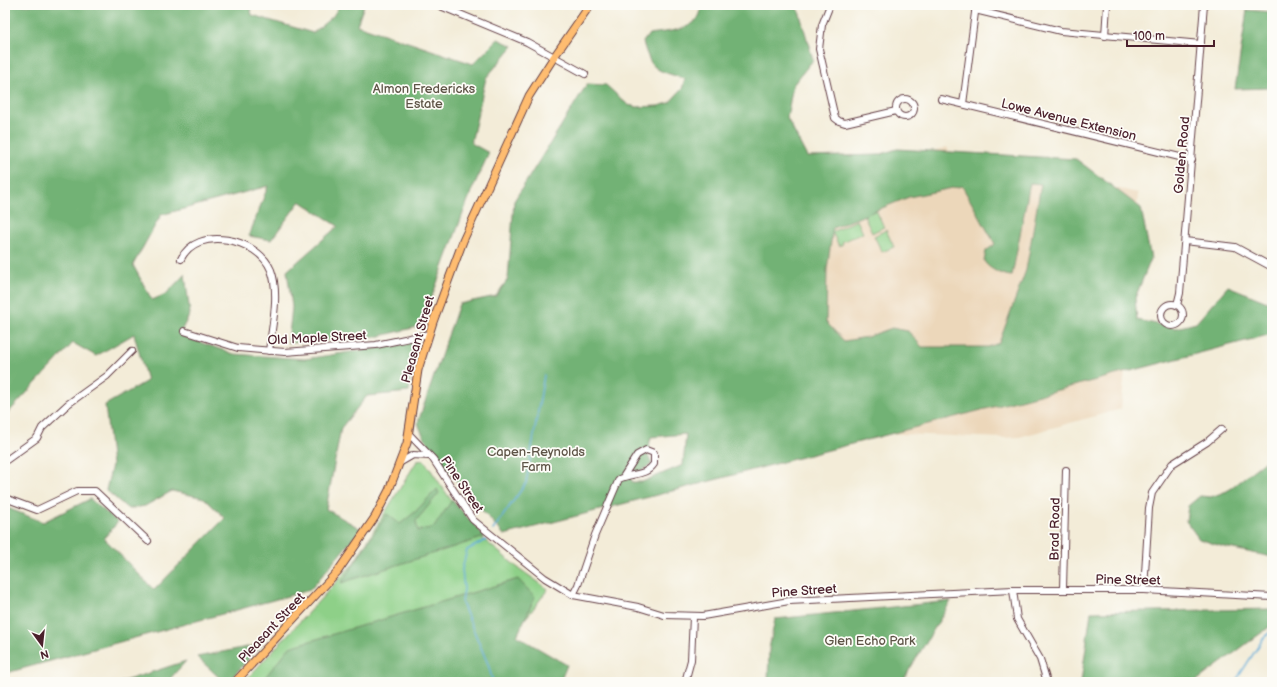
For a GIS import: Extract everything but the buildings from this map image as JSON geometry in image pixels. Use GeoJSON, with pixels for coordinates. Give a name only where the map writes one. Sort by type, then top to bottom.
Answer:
{"type":"FeatureCollection","features":[{"type":"Feature","properties":{"kind":"main road","name":"Pleasant Street"},"geometry":{"type":"LineString","coordinates":[[235,682],[338,571],[375,516],[389,490],[401,462],[409,434],[418,370],[429,334],[449,277],[478,207],[529,96],[590,5]]}},
{"type":"Feature","properties":{"kind":"street"},"geometry":{"type":"LineString","coordinates":[[438,5],[527,42],[585,74]]}},
{"type":"Feature","properties":{"kind":"street"},"geometry":{"type":"LineString","coordinates":[[830,5],[820,31],[819,49],[835,118],[845,123],[896,111]]}},
{"type":"Feature","properties":{"kind":"street"},"geometry":{"type":"LineString","coordinates":[[1105,36],[1107,5]]}},
{"type":"Feature","properties":{"kind":"street","name":"Golden Road"},"geometry":{"type":"LineString","coordinates":[[1177,305],[1180,297],[1204,5]]}},
{"type":"Feature","properties":{"kind":"street"},"geometry":{"type":"LineString","coordinates":[[962,104],[975,8],[1061,31],[1201,44]]}},
{"type":"Feature","properties":{"kind":"street","name":"Lowe Avenue Extension"},"geometry":{"type":"LineString","coordinates":[[941,99],[1192,160]]}},
{"type":"Feature","properties":{"kind":"street"},"geometry":{"type":"LineString","coordinates":[[181,259],[185,250],[192,245],[220,240],[235,241],[247,245],[263,257],[272,272],[275,293],[269,351]]}},
{"type":"Feature","properties":{"kind":"street"},"geometry":{"type":"LineString","coordinates":[[1185,241],[1235,247],[1272,265]]}},
{"type":"Feature","properties":{"kind":"street","name":"Old Maple Street"},"geometry":{"type":"LineString","coordinates":[[184,331],[238,348],[299,352],[376,345],[429,334]]}},
{"type":"Feature","properties":{"kind":"street"},"geometry":{"type":"LineString","coordinates":[[5,461],[37,438],[42,428],[63,408],[108,376],[132,351]]}},
{"type":"Feature","properties":{"kind":"street"},"geometry":{"type":"LineString","coordinates":[[1144,590],[1149,508],[1152,493],[1172,464],[1207,442],[1222,429]]}},
{"type":"Feature","properties":{"kind":"street","name":"Pine Street"},"geometry":{"type":"LineString","coordinates":[[409,434],[429,456],[465,509],[482,529],[545,578],[573,595],[638,607],[671,616],[693,617],[789,601],[1013,590],[1144,590],[1272,597]]}},
{"type":"Feature","properties":{"kind":"street"},"geometry":{"type":"LineString","coordinates":[[573,595],[607,506],[619,479],[623,477],[638,455],[646,450],[654,453],[654,464],[652,468],[641,474],[623,477]]}},
{"type":"Feature","properties":{"kind":"street"},"geometry":{"type":"LineString","coordinates":[[401,462],[413,455],[429,456]]}},
{"type":"Feature","properties":{"kind":"street","name":"Brad Road"},"geometry":{"type":"LineString","coordinates":[[1063,589],[1066,470]]}},
{"type":"Feature","properties":{"kind":"street"},"geometry":{"type":"LineString","coordinates":[[5,498],[37,510],[77,491],[95,491],[148,540]]}},
{"type":"Feature","properties":{"kind":"street"},"geometry":{"type":"LineString","coordinates":[[1013,590],[1017,619],[1040,659],[1046,682]]}},
{"type":"Feature","properties":{"kind":"street"},"geometry":{"type":"LineString","coordinates":[[685,682],[691,660],[693,617]]}},
{"type":"Feature","properties":{"kind":"shaded area"},"geometry":{"type":"Polygon","coordinates":[[[947,147],[950,155],[969,155],[1138,193],[1130,325],[1121,409],[1019,437],[1004,438],[642,424],[745,202],[947,147]]]}},
{"type":"Feature","properties":{"kind":"green space","name":"Almon Fredericks Estate"},"geometry":{"type":"Polygon","coordinates":[[[5,5],[250,5],[252,15],[313,33],[333,16],[340,5],[364,5],[357,25],[473,64],[498,39],[513,46],[486,78],[471,143],[489,153],[471,192],[421,326],[376,337],[288,343],[292,307],[287,271],[338,226],[300,201],[271,240],[249,236],[268,186],[161,215],[133,265],[152,300],[166,294],[185,274],[190,314],[179,335],[234,354],[305,359],[415,342],[409,392],[367,396],[341,428],[326,509],[361,529],[310,590],[10,672],[5,675],[5,507],[43,522],[90,499],[118,522],[104,538],[154,590],[225,518],[204,498],[172,491],[145,506],[128,509],[106,490],[112,465],[105,405],[147,381],[134,334],[96,356],[73,343],[8,413],[5,412],[5,5]]]}},
{"type":"Feature","properties":{"kind":"green space","name":"Capen-Reynolds Farm"},"geometry":{"type":"Polygon","coordinates":[[[701,5],[793,5],[799,11],[813,60],[793,85],[787,118],[807,157],[878,155],[897,149],[1076,159],[1141,208],[1151,259],[1135,298],[1137,320],[1176,328],[1196,323],[1228,286],[1272,304],[1272,334],[504,535],[455,480],[442,463],[422,434],[418,422],[459,304],[496,296],[508,279],[514,201],[587,84],[606,85],[628,105],[637,107],[658,106],[669,103],[682,89],[685,79],[656,68],[649,59],[643,42],[649,34],[674,30],[690,25],[700,14],[701,5]],[[1030,183],[1012,276],[996,272],[984,261],[986,251],[995,244],[962,186],[909,197],[833,228],[827,269],[826,322],[844,341],[867,337],[892,328],[908,331],[922,347],[988,347],[999,343],[1026,270],[1041,184],[1030,183]],[[686,434],[651,437],[647,454],[652,464],[631,477],[632,482],[642,482],[683,465],[686,434]]]}},
{"type":"Feature","properties":{"kind":"green space"},"geometry":{"type":"Polygon","coordinates":[[[1247,10],[1272,12],[1272,88],[1235,89],[1247,10]]]}},
{"type":"Feature","properties":{"kind":"green space"},"geometry":{"type":"Polygon","coordinates":[[[876,210],[884,227],[872,233],[864,216],[876,210]]]}},
{"type":"Feature","properties":{"kind":"green space"},"geometry":{"type":"Polygon","coordinates":[[[857,220],[863,233],[842,242],[843,244],[839,246],[832,232],[857,220]]]}},
{"type":"Feature","properties":{"kind":"green space"},"geometry":{"type":"Polygon","coordinates":[[[886,230],[894,247],[882,252],[874,236],[886,230]]]}},
{"type":"Feature","properties":{"kind":"green space"},"geometry":{"type":"Polygon","coordinates":[[[1272,422],[1272,447],[1269,435],[1272,422]]]}},
{"type":"Feature","properties":{"kind":"green space"},"geometry":{"type":"Polygon","coordinates":[[[1272,447],[1272,557],[1224,547],[1199,539],[1186,521],[1188,506],[1200,496],[1211,497],[1227,491],[1269,458],[1272,447]]]}},
{"type":"Feature","properties":{"kind":"green space"},"geometry":{"type":"Polygon","coordinates":[[[424,460],[470,528],[517,567],[548,589],[530,613],[471,682],[244,682],[353,564],[417,461],[424,460]]]}},
{"type":"Feature","properties":{"kind":"green space"},"geometry":{"type":"Polygon","coordinates":[[[437,489],[439,493],[416,521],[418,531],[434,527],[452,500],[485,537],[341,583],[387,514],[400,524],[415,512],[437,489]]]}},
{"type":"Feature","properties":{"kind":"green space"},"geometry":{"type":"Polygon","coordinates":[[[518,579],[535,597],[517,636],[567,665],[560,682],[261,682],[290,647],[518,579]]]}},
{"type":"Feature","properties":{"kind":"green space","name":"Glen Echo Park"},"geometry":{"type":"Polygon","coordinates":[[[951,601],[902,682],[768,682],[769,649],[775,619],[951,601]]]}},
{"type":"Feature","properties":{"kind":"green space"},"geometry":{"type":"Polygon","coordinates":[[[1272,609],[1272,625],[1195,682],[1081,682],[1091,612],[1272,609]]]}},
{"type":"Feature","properties":{"kind":"green space"},"geometry":{"type":"Polygon","coordinates":[[[262,644],[228,682],[224,682],[197,657],[262,644]]]}},
{"type":"Feature","properties":{"kind":"green space"},"geometry":{"type":"Polygon","coordinates":[[[186,661],[167,682],[121,682],[186,661]]]}},
{"type":"Feature","properties":{"kind":"waterway"},"geometry":{"type":"LineString","coordinates":[[493,530],[526,483],[544,375]]}},
{"type":"Feature","properties":{"kind":"waterway"},"geometry":{"type":"LineString","coordinates":[[486,540],[467,550],[462,569],[464,589],[462,603],[488,664],[493,682]]}},
{"type":"Feature","properties":{"kind":"waterway"},"geometry":{"type":"LineString","coordinates":[[1235,682],[1263,639],[1272,630]]}}]}
